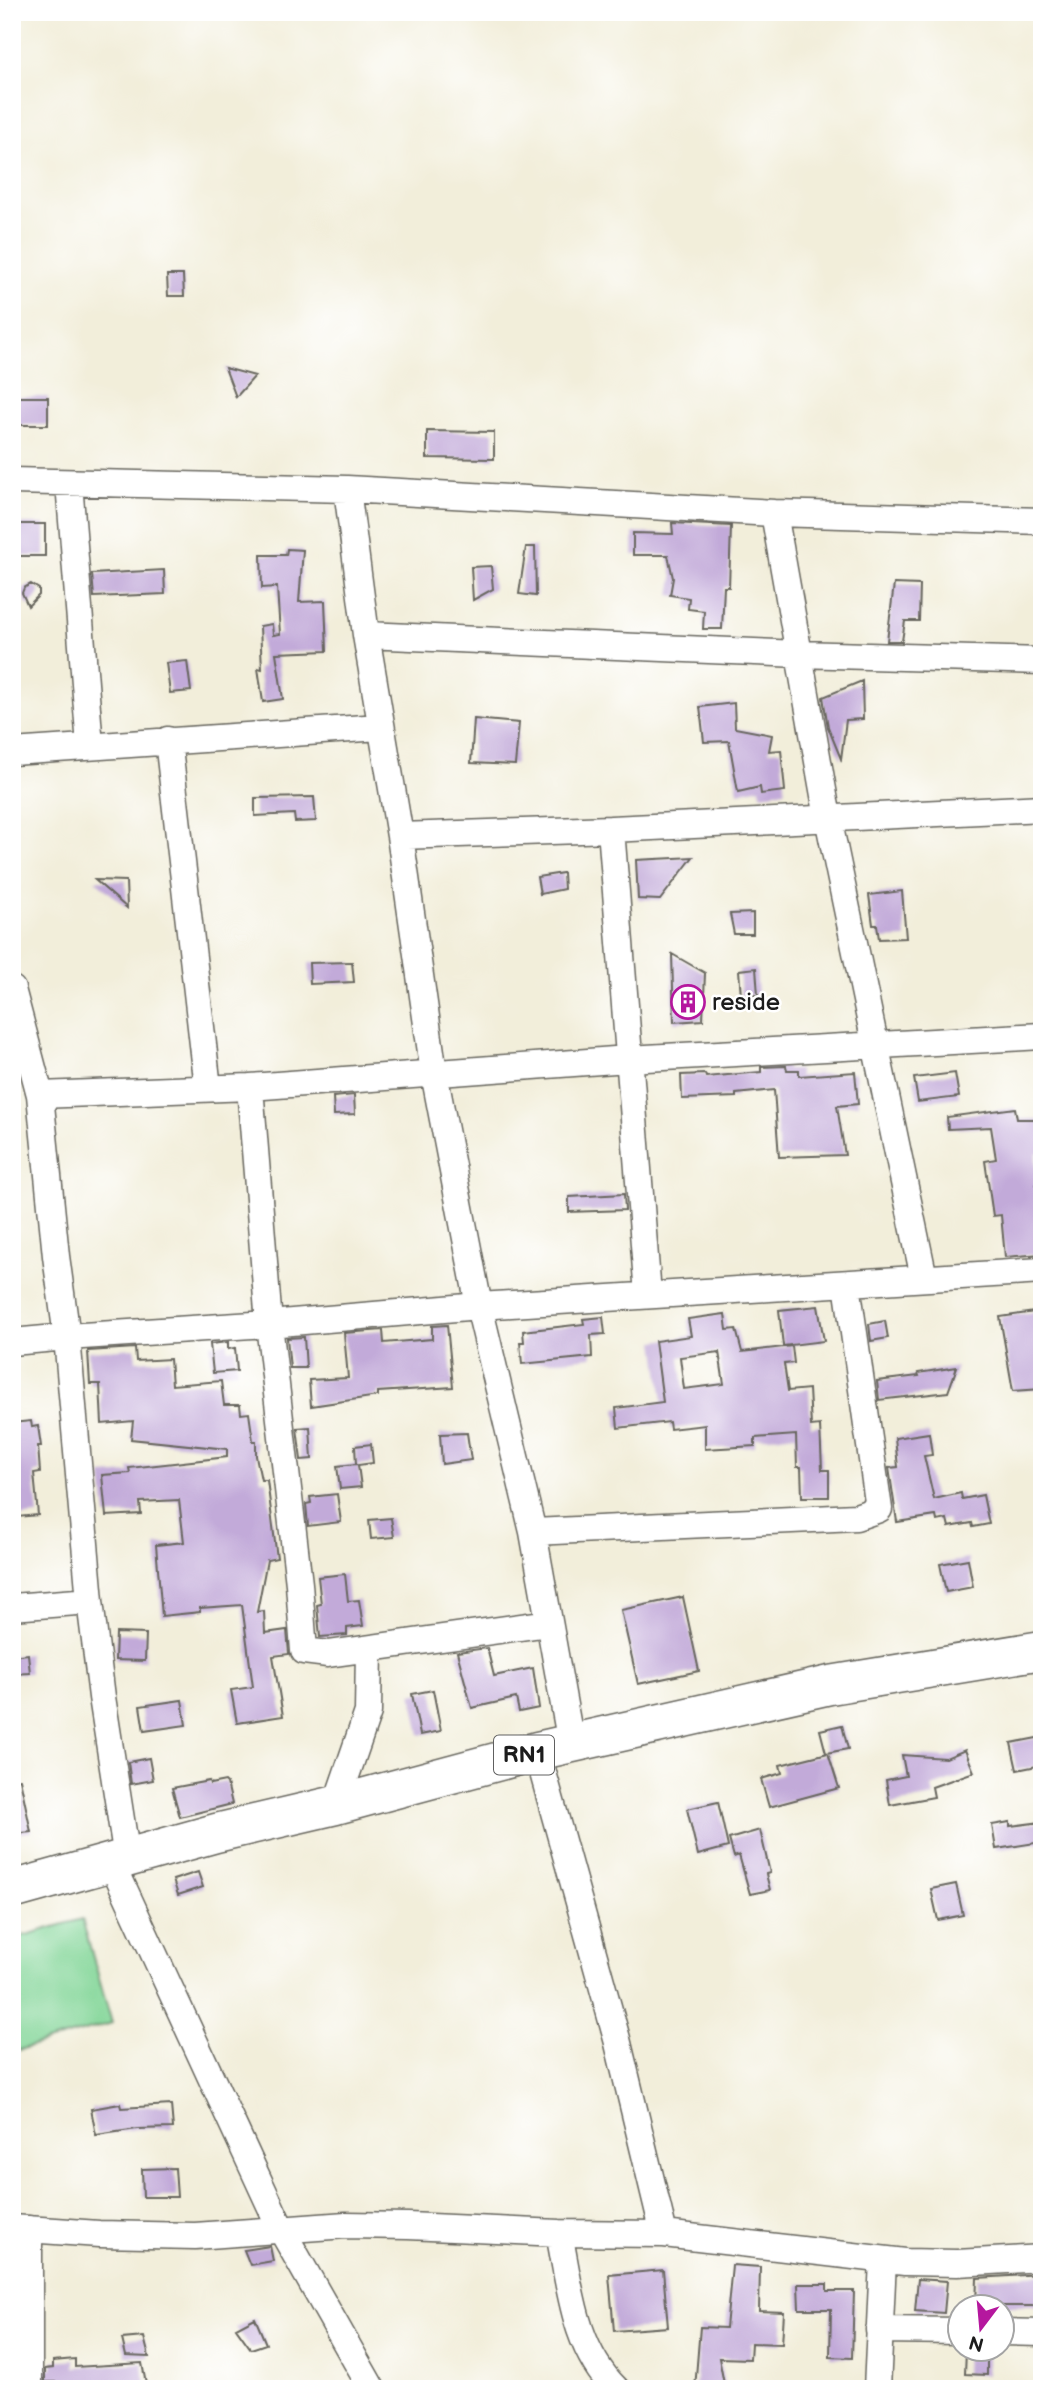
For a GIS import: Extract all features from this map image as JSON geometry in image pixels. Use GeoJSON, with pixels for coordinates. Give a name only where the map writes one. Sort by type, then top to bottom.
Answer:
{"type":"FeatureCollection","features":[{"type":"Feature","properties":{"kind":"highway","name":"RN1"},"geometry":{"type":"LineString","coordinates":[[12,1891],[216,1833],[336,1805],[554,1748],[830,1685],[1042,1650]]}},
{"type":"Feature","properties":{"kind":"street"},"geometry":{"type":"LineString","coordinates":[[12,481],[347,489],[774,513],[1042,521]]}},
{"type":"Feature","properties":{"kind":"street"},"geometry":{"type":"LineString","coordinates":[[69,483],[90,746]]}},
{"type":"Feature","properties":{"kind":"street"},"geometry":{"type":"LineString","coordinates":[[347,489],[366,635],[400,836],[434,1073],[479,1306],[533,1532],[549,1623],[554,1748],[617,2039],[664,2234]]}},
{"type":"Feature","properties":{"kind":"street"},"geometry":{"type":"LineString","coordinates":[[774,513],[828,818],[924,1278]]}},
{"type":"Feature","properties":{"kind":"street"},"geometry":{"type":"LineString","coordinates":[[366,635],[798,654],[1042,661]]}},
{"type":"Feature","properties":{"kind":"street"},"geometry":{"type":"LineString","coordinates":[[12,752],[380,727]]}},
{"type":"Feature","properties":{"kind":"street"},"geometry":{"type":"LineString","coordinates":[[168,740],[208,1088]]}},
{"type":"Feature","properties":{"kind":"street"},"geometry":{"type":"LineString","coordinates":[[400,836],[611,829],[1042,808]]}},
{"type":"Feature","properties":{"kind":"street"},"geometry":{"type":"LineString","coordinates":[[611,829],[648,1295]]}},
{"type":"Feature","properties":{"kind":"street"},"geometry":{"type":"LineString","coordinates":[[12,989],[40,1095],[67,1337],[90,1601],[119,1861],[281,2229],[372,2389]]}},
{"type":"Feature","properties":{"kind":"street"},"geometry":{"type":"LineString","coordinates":[[40,1095],[250,1087],[628,1059],[1042,1036]]}},
{"type":"Feature","properties":{"kind":"street"},"geometry":{"type":"LineString","coordinates":[[250,1087],[269,1324],[299,1584],[304,1651],[328,1654],[549,1623]]}},
{"type":"Feature","properties":{"kind":"street"},"geometry":{"type":"LineString","coordinates":[[12,1342],[479,1306],[1042,1270]]}},
{"type":"Feature","properties":{"kind":"street"},"geometry":{"type":"LineString","coordinates":[[533,1532],[856,1517],[879,1509],[847,1284]]}},
{"type":"Feature","properties":{"kind":"street"},"geometry":{"type":"LineString","coordinates":[[12,1607],[90,1601]]}},
{"type":"Feature","properties":{"kind":"street"},"geometry":{"type":"LineString","coordinates":[[336,1805],[368,1713],[369,1649]]}},
{"type":"Feature","properties":{"kind":"street"},"geometry":{"type":"LineString","coordinates":[[29,2389],[21,2228],[99,2234],[195,2236],[281,2229],[396,2226],[559,2233],[664,2234],[883,2260],[957,2263],[1042,2258]]}},
{"type":"Feature","properties":{"kind":"street"},"geometry":{"type":"LineString","coordinates":[[559,2233],[577,2326],[588,2353],[615,2389]]}},
{"type":"Feature","properties":{"kind":"street"},"geometry":{"type":"LineString","coordinates":[[877,2389],[883,2260]]}},
{"type":"Feature","properties":{"kind":"street"},"geometry":{"type":"LineString","coordinates":[[879,2330],[946,2331]]}},
{"type":"Feature","properties":{"kind":"street"},"geometry":{"type":"LineString","coordinates":[[1016,2332],[1042,2333]]}},
{"type":"Feature","properties":{"kind":"green space"},"geometry":{"type":"Polygon","coordinates":[[[82,1919],[112,2023],[12,2052],[12,1939],[82,1919]]]}},
{"type":"Feature","properties":{"kind":"building"},"geometry":{"type":"Polygon","coordinates":[[[167,275],[183,275],[184,296],[168,296],[167,275]]]}},
{"type":"Feature","properties":{"kind":"building"},"geometry":{"type":"Polygon","coordinates":[[[225,368],[255,376],[236,397],[225,368]]]}},
{"type":"Feature","properties":{"kind":"building"},"geometry":{"type":"Polygon","coordinates":[[[12,397],[48,397],[48,425],[12,425],[12,397]]]}},
{"type":"Feature","properties":{"kind":"building"},"geometry":{"type":"Polygon","coordinates":[[[427,431],[494,432],[494,459],[427,458],[427,431]]]}},
{"type":"Feature","properties":{"kind":"building"},"geometry":{"type":"Polygon","coordinates":[[[672,523],[731,526],[729,587],[724,587],[722,629],[703,629],[704,611],[688,609],[689,598],[670,595],[673,578],[668,555],[633,555],[633,533],[673,534],[672,523]]]}},
{"type":"Feature","properties":{"kind":"building"},"geometry":{"type":"Polygon","coordinates":[[[19,524],[45,524],[45,556],[19,556],[19,524]]]}},
{"type":"Feature","properties":{"kind":"building"},"geometry":{"type":"Polygon","coordinates":[[[526,547],[535,547],[536,596],[519,594],[526,547]]]}},
{"type":"Feature","properties":{"kind":"building"},"geometry":{"type":"Polygon","coordinates":[[[287,549],[303,550],[299,602],[325,601],[327,651],[276,653],[283,699],[263,702],[258,668],[262,669],[260,626],[272,624],[273,635],[280,634],[277,587],[262,588],[261,555],[286,555],[287,549]]]}},
{"type":"Feature","properties":{"kind":"building"},"geometry":{"type":"Polygon","coordinates":[[[491,566],[493,589],[473,600],[471,567],[491,566]]]}},
{"type":"Feature","properties":{"kind":"building"},"geometry":{"type":"Polygon","coordinates":[[[164,570],[165,594],[94,597],[92,574],[164,570]]]}},
{"type":"Feature","properties":{"kind":"building"},"geometry":{"type":"Polygon","coordinates":[[[31,584],[39,589],[39,595],[28,606],[22,593],[24,588],[31,584]]]}},
{"type":"Feature","properties":{"kind":"building"},"geometry":{"type":"Polygon","coordinates":[[[894,584],[920,585],[919,621],[905,621],[902,641],[887,641],[894,584]]]}},
{"type":"Feature","properties":{"kind":"building"},"geometry":{"type":"Polygon","coordinates":[[[187,661],[191,691],[170,693],[166,663],[187,661]]]}},
{"type":"Feature","properties":{"kind":"building"},"geometry":{"type":"Polygon","coordinates":[[[862,681],[863,719],[846,720],[841,759],[828,727],[823,697],[862,681]]]}},
{"type":"Feature","properties":{"kind":"building"},"geometry":{"type":"Polygon","coordinates":[[[734,703],[735,728],[772,735],[769,751],[781,750],[785,791],[761,794],[760,787],[738,792],[729,741],[704,742],[700,707],[734,703]]]}},
{"type":"Feature","properties":{"kind":"building"},"geometry":{"type":"Polygon","coordinates":[[[474,719],[519,723],[515,765],[471,763],[474,719]]]}},
{"type":"Feature","properties":{"kind":"building"},"geometry":{"type":"Polygon","coordinates":[[[314,797],[316,821],[295,822],[294,814],[255,816],[255,798],[314,797]]]}},
{"type":"Feature","properties":{"kind":"building"},"geometry":{"type":"Polygon","coordinates":[[[693,857],[660,900],[638,899],[636,860],[693,857]]]}},
{"type":"Feature","properties":{"kind":"building"},"geometry":{"type":"Polygon","coordinates":[[[563,873],[564,889],[540,894],[537,877],[563,873]]]}},
{"type":"Feature","properties":{"kind":"building"},"geometry":{"type":"Polygon","coordinates":[[[95,880],[126,881],[127,908],[95,880]]]}},
{"type":"Feature","properties":{"kind":"building"},"geometry":{"type":"Polygon","coordinates":[[[902,891],[906,938],[879,939],[877,925],[873,925],[869,895],[902,891]]]}},
{"type":"Feature","properties":{"kind":"building"},"geometry":{"type":"Polygon","coordinates":[[[753,913],[753,934],[734,934],[730,914],[753,913]]]}},
{"type":"Feature","properties":{"kind":"building","name":"reside"},"geometry":{"type":"Polygon","coordinates":[[[672,954],[705,973],[703,1020],[674,1022],[672,954]]]}},
{"type":"Feature","properties":{"kind":"building"},"geometry":{"type":"Polygon","coordinates":[[[352,962],[354,982],[310,984],[309,963],[352,962]]]}},
{"type":"Feature","properties":{"kind":"building"},"geometry":{"type":"Polygon","coordinates":[[[756,968],[758,995],[741,996],[739,970],[756,968]]]}},
{"type":"Feature","properties":{"kind":"building"},"geometry":{"type":"Polygon","coordinates":[[[786,1066],[787,1070],[799,1070],[799,1076],[855,1072],[858,1104],[837,1106],[845,1155],[779,1157],[774,1090],[736,1094],[736,1097],[682,1099],[681,1075],[705,1074],[706,1077],[761,1072],[761,1067],[786,1066]]]}},
{"type":"Feature","properties":{"kind":"building"},"geometry":{"type":"Polygon","coordinates":[[[955,1073],[959,1097],[918,1102],[914,1078],[955,1073]]]}},
{"type":"Feature","properties":{"kind":"building"},"geometry":{"type":"Polygon","coordinates":[[[354,1095],[355,1114],[334,1115],[333,1097],[354,1095]]]}},
{"type":"Feature","properties":{"kind":"building"},"geometry":{"type":"Polygon","coordinates":[[[1015,1108],[1017,1119],[1042,1119],[1042,1153],[1036,1153],[1036,1192],[1042,1190],[1042,1254],[1005,1257],[1001,1215],[993,1216],[985,1161],[996,1159],[991,1127],[948,1129],[947,1117],[1015,1108]]]}},
{"type":"Feature","properties":{"kind":"building"},"geometry":{"type":"Polygon","coordinates":[[[624,1194],[625,1210],[569,1212],[569,1197],[624,1194]]]}},
{"type":"Feature","properties":{"kind":"building"},"geometry":{"type":"Polygon","coordinates":[[[818,1306],[824,1341],[783,1346],[779,1310],[818,1306]]]}},
{"type":"Feature","properties":{"kind":"building"},"geometry":{"type":"Polygon","coordinates":[[[1042,1311],[1042,1389],[1013,1391],[1000,1317],[1042,1311]]]}},
{"type":"Feature","properties":{"kind":"building"},"geometry":{"type":"Polygon","coordinates":[[[725,1314],[727,1330],[736,1329],[742,1352],[792,1346],[794,1363],[784,1364],[788,1391],[809,1389],[811,1426],[820,1425],[822,1470],[829,1470],[829,1497],[802,1497],[796,1435],[755,1438],[755,1446],[705,1449],[705,1425],[670,1429],[669,1422],[618,1428],[616,1408],[663,1402],[655,1341],[691,1336],[688,1319],[725,1314]],[[719,1352],[680,1357],[684,1389],[724,1384],[719,1352]]]}},
{"type":"Feature","properties":{"kind":"building"},"geometry":{"type":"Polygon","coordinates":[[[603,1317],[605,1334],[591,1335],[592,1357],[522,1364],[520,1342],[524,1342],[523,1331],[584,1324],[583,1319],[603,1317]]]}},
{"type":"Feature","properties":{"kind":"building"},"geometry":{"type":"Polygon","coordinates":[[[885,1321],[888,1338],[871,1341],[869,1324],[885,1321]]]}},
{"type":"Feature","properties":{"kind":"building"},"geometry":{"type":"Polygon","coordinates":[[[447,1325],[453,1387],[378,1392],[378,1396],[311,1406],[309,1380],[348,1378],[344,1333],[383,1330],[384,1343],[432,1339],[432,1326],[447,1325]]]}},
{"type":"Feature","properties":{"kind":"building"},"geometry":{"type":"Polygon","coordinates":[[[304,1337],[306,1368],[290,1368],[287,1338],[304,1337]]]}},
{"type":"Feature","properties":{"kind":"building"},"geometry":{"type":"Polygon","coordinates":[[[228,1342],[228,1349],[235,1348],[237,1371],[213,1373],[210,1344],[228,1342]]]}},
{"type":"Feature","properties":{"kind":"building"},"geometry":{"type":"Polygon","coordinates":[[[135,1348],[136,1361],[170,1359],[172,1385],[221,1381],[224,1405],[240,1405],[241,1414],[249,1413],[261,1480],[267,1480],[277,1558],[267,1560],[257,1612],[264,1611],[265,1633],[287,1630],[289,1654],[273,1656],[283,1716],[237,1723],[231,1690],[253,1687],[242,1605],[200,1608],[200,1612],[162,1616],[156,1545],[184,1542],[179,1500],[140,1502],[141,1514],[106,1516],[102,1475],[130,1473],[129,1468],[227,1457],[227,1449],[131,1439],[133,1421],[102,1424],[100,1384],[90,1384],[88,1351],[135,1348]]]}},
{"type":"Feature","properties":{"kind":"building"},"geometry":{"type":"Polygon","coordinates":[[[957,1367],[948,1392],[879,1400],[877,1381],[919,1376],[918,1373],[957,1367]]]}},
{"type":"Feature","properties":{"kind":"building"},"geometry":{"type":"Polygon","coordinates":[[[31,1421],[32,1427],[38,1426],[41,1446],[38,1446],[40,1472],[34,1473],[38,1515],[17,1517],[12,1485],[12,1423],[31,1421]]]}},
{"type":"Feature","properties":{"kind":"building"},"geometry":{"type":"Polygon","coordinates":[[[310,1427],[312,1459],[301,1460],[297,1428],[310,1427]]]}},
{"type":"Feature","properties":{"kind":"building"},"geometry":{"type":"Polygon","coordinates":[[[467,1433],[471,1460],[442,1464],[440,1434],[467,1433]]]}},
{"type":"Feature","properties":{"kind":"building"},"geometry":{"type":"Polygon","coordinates":[[[929,1433],[932,1455],[924,1456],[934,1499],[961,1493],[962,1499],[983,1495],[989,1524],[973,1527],[972,1523],[949,1527],[947,1519],[937,1521],[936,1516],[897,1522],[889,1468],[898,1467],[895,1438],[929,1433]]]}},
{"type":"Feature","properties":{"kind":"building"},"geometry":{"type":"Polygon","coordinates":[[[371,1444],[373,1463],[358,1465],[361,1487],[340,1489],[337,1466],[356,1464],[355,1446],[371,1444]]]}},
{"type":"Feature","properties":{"kind":"building"},"geometry":{"type":"Polygon","coordinates":[[[337,1494],[341,1522],[308,1526],[306,1504],[311,1503],[310,1497],[337,1494]]]}},
{"type":"Feature","properties":{"kind":"building"},"geometry":{"type":"Polygon","coordinates":[[[391,1518],[394,1537],[371,1539],[369,1520],[391,1518]]]}},
{"type":"Feature","properties":{"kind":"building"},"geometry":{"type":"Polygon","coordinates":[[[968,1559],[973,1587],[946,1592],[940,1564],[968,1559]]]}},
{"type":"Feature","properties":{"kind":"building"},"geometry":{"type":"Polygon","coordinates":[[[345,1574],[348,1601],[359,1600],[363,1626],[347,1628],[347,1635],[320,1637],[318,1577],[345,1574]]]}},
{"type":"Feature","properties":{"kind":"building"},"geometry":{"type":"Polygon","coordinates":[[[683,1597],[699,1671],[638,1684],[621,1610],[683,1597]]]}},
{"type":"Feature","properties":{"kind":"building"},"geometry":{"type":"Polygon","coordinates":[[[116,1633],[146,1634],[145,1661],[115,1660],[116,1633]]]}},
{"type":"Feature","properties":{"kind":"building"},"geometry":{"type":"Polygon","coordinates":[[[487,1648],[494,1676],[533,1668],[539,1708],[519,1712],[516,1698],[472,1708],[457,1652],[487,1648]]]}},
{"type":"Feature","properties":{"kind":"building"},"geometry":{"type":"Polygon","coordinates":[[[28,1654],[30,1673],[12,1674],[12,1656],[28,1654]]]}},
{"type":"Feature","properties":{"kind":"building"},"geometry":{"type":"Polygon","coordinates":[[[433,1690],[441,1731],[420,1735],[412,1694],[433,1690]]]}},
{"type":"Feature","properties":{"kind":"building"},"geometry":{"type":"Polygon","coordinates":[[[182,1700],[186,1725],[144,1731],[140,1706],[182,1700]]]}},
{"type":"Feature","properties":{"kind":"building"},"geometry":{"type":"Polygon","coordinates":[[[842,1725],[848,1749],[826,1753],[820,1730],[842,1725]]]}},
{"type":"Feature","properties":{"kind":"building"},"geometry":{"type":"Polygon","coordinates":[[[1042,1737],[1042,1765],[1017,1770],[1011,1743],[1042,1737]]]}},
{"type":"Feature","properties":{"kind":"building"},"geometry":{"type":"Polygon","coordinates":[[[965,1750],[974,1772],[932,1787],[934,1797],[890,1805],[886,1780],[906,1776],[902,1755],[946,1758],[965,1750]]]}},
{"type":"Feature","properties":{"kind":"building"},"geometry":{"type":"Polygon","coordinates":[[[828,1753],[839,1788],[769,1807],[761,1779],[782,1773],[780,1765],[828,1753]]]}},
{"type":"Feature","properties":{"kind":"building"},"geometry":{"type":"Polygon","coordinates":[[[149,1758],[153,1780],[131,1784],[128,1762],[149,1758]]]}},
{"type":"Feature","properties":{"kind":"building"},"geometry":{"type":"Polygon","coordinates":[[[20,1779],[31,1832],[12,1834],[12,1780],[20,1779]]]}},
{"type":"Feature","properties":{"kind":"building"},"geometry":{"type":"Polygon","coordinates":[[[209,1781],[210,1784],[225,1781],[227,1783],[232,1804],[180,1817],[172,1788],[209,1781]]]}},
{"type":"Feature","properties":{"kind":"building"},"geometry":{"type":"Polygon","coordinates":[[[718,1802],[728,1847],[698,1855],[687,1809],[718,1802]]]}},
{"type":"Feature","properties":{"kind":"building"},"geometry":{"type":"Polygon","coordinates":[[[1010,1822],[1010,1826],[1042,1822],[1042,1842],[996,1849],[992,1825],[1010,1822]]]}},
{"type":"Feature","properties":{"kind":"building"},"geometry":{"type":"Polygon","coordinates":[[[760,1830],[770,1873],[766,1874],[770,1890],[750,1894],[739,1855],[734,1857],[729,1839],[760,1830]]]}},
{"type":"Feature","properties":{"kind":"building"},"geometry":{"type":"Polygon","coordinates":[[[198,1872],[203,1887],[178,1895],[173,1880],[198,1872]]]}},
{"type":"Feature","properties":{"kind":"building"},"geometry":{"type":"Polygon","coordinates":[[[956,1884],[963,1915],[938,1920],[931,1889],[956,1884]]]}},
{"type":"Feature","properties":{"kind":"building"},"geometry":{"type":"Polygon","coordinates":[[[120,2104],[121,2108],[171,2105],[173,2128],[137,2129],[96,2135],[91,2109],[120,2104]]]}},
{"type":"Feature","properties":{"kind":"building"},"geometry":{"type":"Polygon","coordinates":[[[175,2168],[177,2197],[143,2197],[142,2169],[175,2168]]]}},
{"type":"Feature","properties":{"kind":"building"},"geometry":{"type":"Polygon","coordinates":[[[270,2246],[273,2261],[250,2265],[244,2250],[270,2246]]]}},
{"type":"Feature","properties":{"kind":"building"},"geometry":{"type":"Polygon","coordinates":[[[732,2265],[760,2267],[759,2311],[784,2312],[782,2344],[751,2343],[750,2359],[719,2358],[725,2389],[695,2389],[700,2327],[726,2328],[732,2265]]]}},
{"type":"Feature","properties":{"kind":"building"},"geometry":{"type":"Polygon","coordinates":[[[663,2270],[668,2327],[614,2331],[609,2275],[663,2270]]]}},
{"type":"Feature","properties":{"kind":"building"},"geometry":{"type":"Polygon","coordinates":[[[1042,2274],[1042,2306],[1016,2306],[1016,2292],[976,2292],[977,2278],[1042,2274]]]}},
{"type":"Feature","properties":{"kind":"building"},"geometry":{"type":"Polygon","coordinates":[[[918,2279],[947,2281],[944,2313],[915,2311],[918,2279]]]}},
{"type":"Feature","properties":{"kind":"building"},"geometry":{"type":"Polygon","coordinates":[[[798,2284],[827,2284],[827,2291],[854,2291],[852,2358],[830,2357],[831,2309],[799,2309],[798,2284]]]}},
{"type":"Feature","properties":{"kind":"building"},"geometry":{"type":"Polygon","coordinates":[[[255,2318],[266,2344],[251,2349],[236,2328],[255,2318]]]}},
{"type":"Feature","properties":{"kind":"building"},"geometry":{"type":"Polygon","coordinates":[[[144,2337],[149,2357],[126,2356],[122,2339],[144,2337]]]}},
{"type":"Feature","properties":{"kind":"building"},"geometry":{"type":"Polygon","coordinates":[[[75,2359],[75,2367],[142,2363],[146,2384],[140,2386],[140,2389],[89,2389],[89,2382],[45,2382],[45,2369],[53,2368],[53,2361],[75,2359]]]}},
{"type":"Feature","properties":{"kind":"building"},"geometry":{"type":"Polygon","coordinates":[[[965,2362],[987,2362],[987,2375],[965,2374],[965,2362]]]}},
{"type":"Feature","properties":{"kind":"place","name":"reside"},"geometry":{"type":"Point","coordinates":[688,1002]}}]}
